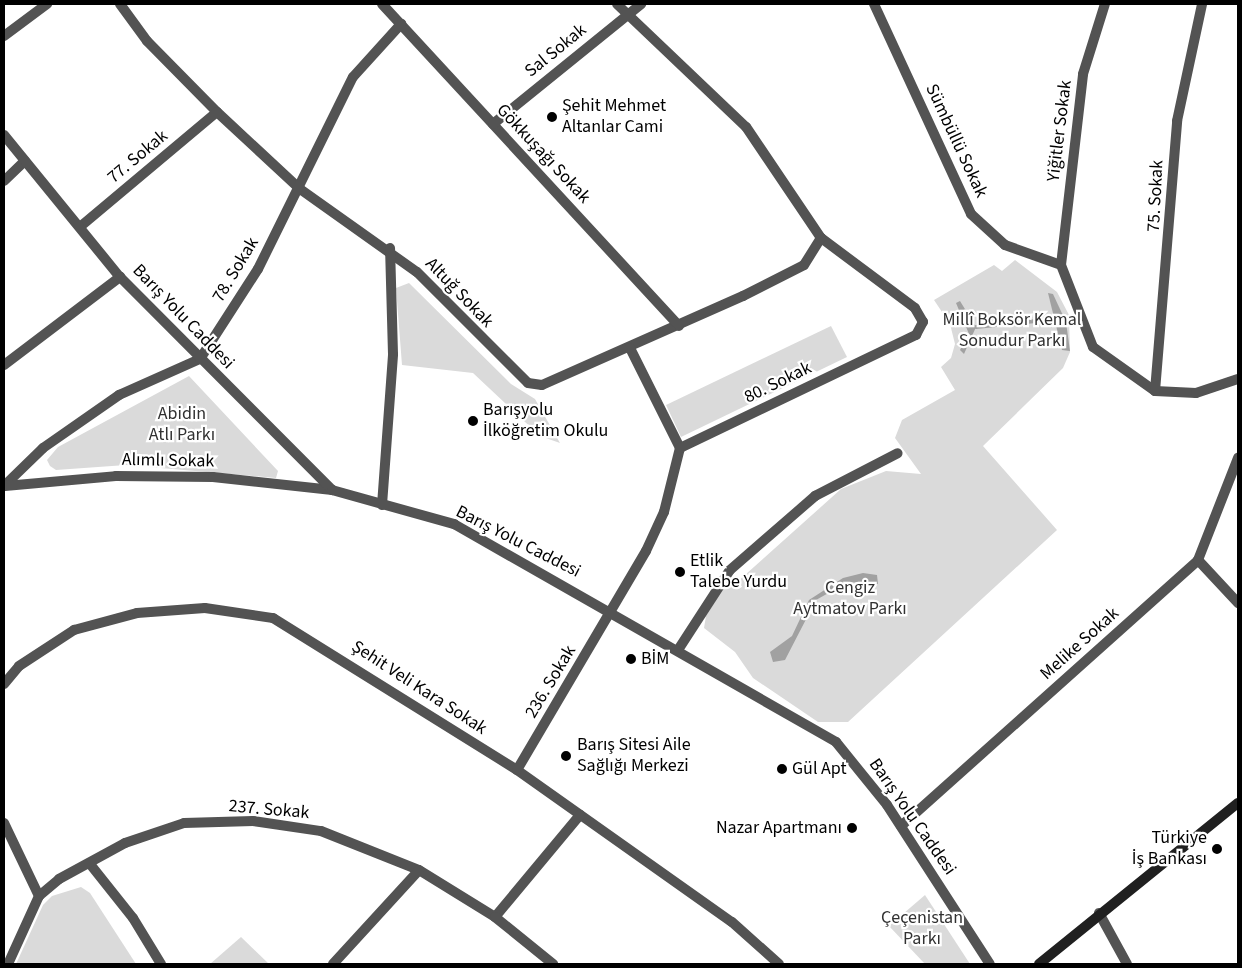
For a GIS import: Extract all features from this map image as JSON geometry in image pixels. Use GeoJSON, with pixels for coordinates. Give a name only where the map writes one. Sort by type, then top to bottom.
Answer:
{"type":"FeatureCollection","features":[{"type":"Feature","properties":{"kind":"main road"},"geometry":{"type":"LineString","coordinates":[[1039,964],[1099,913],[1238,803]]}},
{"type":"Feature","properties":{"kind":"street"},"geometry":{"type":"LineString","coordinates":[[4,36],[47,4]]}},
{"type":"Feature","properties":{"kind":"street","name":"Altuğ Sokak"},"geometry":{"type":"LineString","coordinates":[[120,4],[146,41],[217,112],[300,189],[390,248],[528,383],[542,385],[630,348],[804,265],[821,238]]}},
{"type":"Feature","properties":{"kind":"street","name":"Gökkuşağı Sokak"},"geometry":{"type":"LineString","coordinates":[[382,4],[679,326]]}},
{"type":"Feature","properties":{"kind":"street"},"geometry":{"type":"LineString","coordinates":[[617,4],[746,127],[821,238]]}},
{"type":"Feature","properties":{"kind":"street","name":"Sal Sokak"},"geometry":{"type":"LineString","coordinates":[[493,124],[640,4]]}},
{"type":"Feature","properties":{"kind":"street","name":"Sümbüllü Sokak"},"geometry":{"type":"LineString","coordinates":[[874,4],[971,214],[1005,245],[1061,265]]}},
{"type":"Feature","properties":{"kind":"street","name":"Yiğitler Sokak"},"geometry":{"type":"LineString","coordinates":[[1061,265],[1083,74],[1105,4]]}},
{"type":"Feature","properties":{"kind":"street","name":"75. Sokak"},"geometry":{"type":"LineString","coordinates":[[1155,391],[1178,121],[1202,4]]}},
{"type":"Feature","properties":{"kind":"street","name":"78. Sokak"},"geometry":{"type":"LineString","coordinates":[[200,360],[258,269],[300,189],[332,112],[353,77],[402,24]]}},
{"type":"Feature","properties":{"kind":"street","name":"77. Sokak"},"geometry":{"type":"LineString","coordinates":[[81,226],[217,112]]}},
{"type":"Feature","properties":{"kind":"street","name":"Barış Yolu Caddesi"},"geometry":{"type":"LineString","coordinates":[[4,135],[81,226],[120,277],[200,360],[332,490],[454,524],[613,611],[836,742],[901,826],[990,964]]}},
{"type":"Feature","properties":{"kind":"street"},"geometry":{"type":"LineString","coordinates":[[4,181],[26,161]]}},
{"type":"Feature","properties":{"kind":"street","name":"80. Sokak"},"geometry":{"type":"LineString","coordinates":[[680,448],[922,328],[915,308],[821,238]]}},
{"type":"Feature","properties":{"kind":"street"},"geometry":{"type":"LineString","coordinates":[[382,504],[393,354],[390,248]]}},
{"type":"Feature","properties":{"kind":"street"},"geometry":{"type":"LineString","coordinates":[[1061,265],[1093,347],[1155,391],[1196,393],[1238,379]]}},
{"type":"Feature","properties":{"kind":"street"},"geometry":{"type":"LineString","coordinates":[[4,365],[120,277]]}},
{"type":"Feature","properties":{"kind":"street"},"geometry":{"type":"LineString","coordinates":[[613,611],[664,512],[680,448],[630,348]]}},
{"type":"Feature","properties":{"kind":"street"},"geometry":{"type":"LineString","coordinates":[[4,486],[43,448],[119,395],[200,360]]}},
{"type":"Feature","properties":{"kind":"street"},"geometry":{"type":"LineString","coordinates":[[678,650],[730,570],[815,496],[898,453]]}},
{"type":"Feature","properties":{"kind":"street","name":"Melike Sokak"},"geometry":{"type":"LineString","coordinates":[[901,826],[1198,560],[1238,458]]}},
{"type":"Feature","properties":{"kind":"street","name":"Alımlı Sokak"},"geometry":{"type":"LineString","coordinates":[[4,486],[116,476],[213,477],[332,490]]}},
{"type":"Feature","properties":{"kind":"street"},"geometry":{"type":"LineString","coordinates":[[1198,560],[1238,603]]}},
{"type":"Feature","properties":{"kind":"street","name":"Şehit Veli Kara Sokak"},"geometry":{"type":"LineString","coordinates":[[4,684],[19,666],[74,630],[137,613],[205,608],[273,618],[517,770],[732,922],[779,964]]}},
{"type":"Feature","properties":{"kind":"street","name":"236. Sokak"},"geometry":{"type":"LineString","coordinates":[[517,770],[613,611]]}},
{"type":"Feature","properties":{"kind":"street"},"geometry":{"type":"LineString","coordinates":[[495,916],[580,815]]}},
{"type":"Feature","properties":{"kind":"street","name":"237. Sokak"},"geometry":{"type":"LineString","coordinates":[[8,964],[39,896],[59,879],[90,864],[125,843],[184,823],[253,822],[321,831],[419,870],[495,916],[553,964]]}},
{"type":"Feature","properties":{"kind":"street"},"geometry":{"type":"LineString","coordinates":[[4,824],[39,896]]}},
{"type":"Feature","properties":{"kind":"street"},"geometry":{"type":"LineString","coordinates":[[90,864],[133,918],[161,964]]}},
{"type":"Feature","properties":{"kind":"street"},"geometry":{"type":"LineString","coordinates":[[333,964],[419,870]]}},
{"type":"Feature","properties":{"kind":"street"},"geometry":{"type":"LineString","coordinates":[[1099,913],[1127,964]]}},
{"type":"Feature","properties":{"kind":"green space","name":"Cengiz Aytmatov Parkı"},"geometry":{"type":"Polygon","coordinates":[[[1015,260],[1057,292],[1069,315],[1070,352],[1063,368],[983,446],[1057,530],[848,722],[818,722],[753,678],[735,652],[704,628],[706,616],[730,577],[736,583],[841,489],[886,471],[921,474],[895,438],[902,420],[955,390],[941,367],[951,358],[955,344],[950,324],[934,300],[994,265],[1002,271],[1015,260]]]}},
{"type":"Feature","properties":{"kind":"green space"},"geometry":{"type":"Polygon","coordinates":[[[409,283],[511,384],[535,399],[560,443],[540,436],[473,373],[402,365],[396,288],[409,283]]]}},
{"type":"Feature","properties":{"kind":"green space"},"geometry":{"type":"Polygon","coordinates":[[[831,326],[847,357],[681,437],[666,405],[831,326]]]}},
{"type":"Feature","properties":{"kind":"green space","name":"Abidin Atlı Parkı"},"geometry":{"type":"Polygon","coordinates":[[[189,376],[278,471],[276,478],[126,465],[56,470],[50,466],[47,460],[58,447],[189,376]]]}},
{"type":"Feature","properties":{"kind":"green space"},"geometry":{"type":"Polygon","coordinates":[[[81,887],[90,893],[136,964],[16,964],[43,905],[52,896],[81,887]]]}},
{"type":"Feature","properties":{"kind":"green space","name":"Çeçenistan Parkı"},"geometry":{"type":"Polygon","coordinates":[[[925,895],[970,964],[925,964],[889,926],[925,895]]]}},
{"type":"Feature","properties":{"kind":"green space"},"geometry":{"type":"Polygon","coordinates":[[[241,937],[269,964],[210,964],[241,937]]]}},
{"type":"Feature","properties":{"kind":"shaded area"},"geometry":{"type":"Polygon","coordinates":[[[1048,293],[1053,294],[1066,322],[1070,351],[1062,350],[1048,293]]]}},
{"type":"Feature","properties":{"kind":"shaded area"},"geometry":{"type":"Polygon","coordinates":[[[960,301],[976,327],[964,354],[960,350],[969,334],[956,303],[960,301]]]}},
{"type":"Feature","properties":{"kind":"shaded area"},"geometry":{"type":"Polygon","coordinates":[[[863,573],[877,575],[878,584],[848,582],[816,600],[785,660],[773,662],[770,652],[792,636],[809,600],[843,578],[863,573]]]}},
{"type":"Feature","properties":{"kind":"waterway"},"geometry":{"type":"LineString","coordinates":[[976,327],[1056,319]]}},
{"type":"Feature","properties":{"kind":"place","name":"Şehit Mehmet Altanlar Cami"},"geometry":{"type":"Point","coordinates":[552,117]}},
{"type":"Feature","properties":{"kind":"place","name":"Barışyolu İlköğretim Okulu"},"geometry":{"type":"Point","coordinates":[473,421]}},
{"type":"Feature","properties":{"kind":"place","name":"Etlik Talebe Yurdu"},"geometry":{"type":"Point","coordinates":[680,572]}},
{"type":"Feature","properties":{"kind":"place","name":"BİM"},"geometry":{"type":"Point","coordinates":[631,659]}},
{"type":"Feature","properties":{"kind":"place","name":"Barış Sitesi Aile Sağlığı Merkezi"},"geometry":{"type":"Point","coordinates":[566,756]}},
{"type":"Feature","properties":{"kind":"place","name":"Gül Apt"},"geometry":{"type":"Point","coordinates":[782,769]}},
{"type":"Feature","properties":{"kind":"place","name":"Nazar Apartmanı"},"geometry":{"type":"Point","coordinates":[852,828]}},
{"type":"Feature","properties":{"kind":"place","name":"Türkiye İş Bankası"},"geometry":{"type":"Point","coordinates":[1217,849]}},
{"type":"Feature","properties":{"kind":"park label","name":"Millî Boksör Kemal Sonudur Parkı"},"geometry":{"type":"Point","coordinates":[1012,331]}}]}
